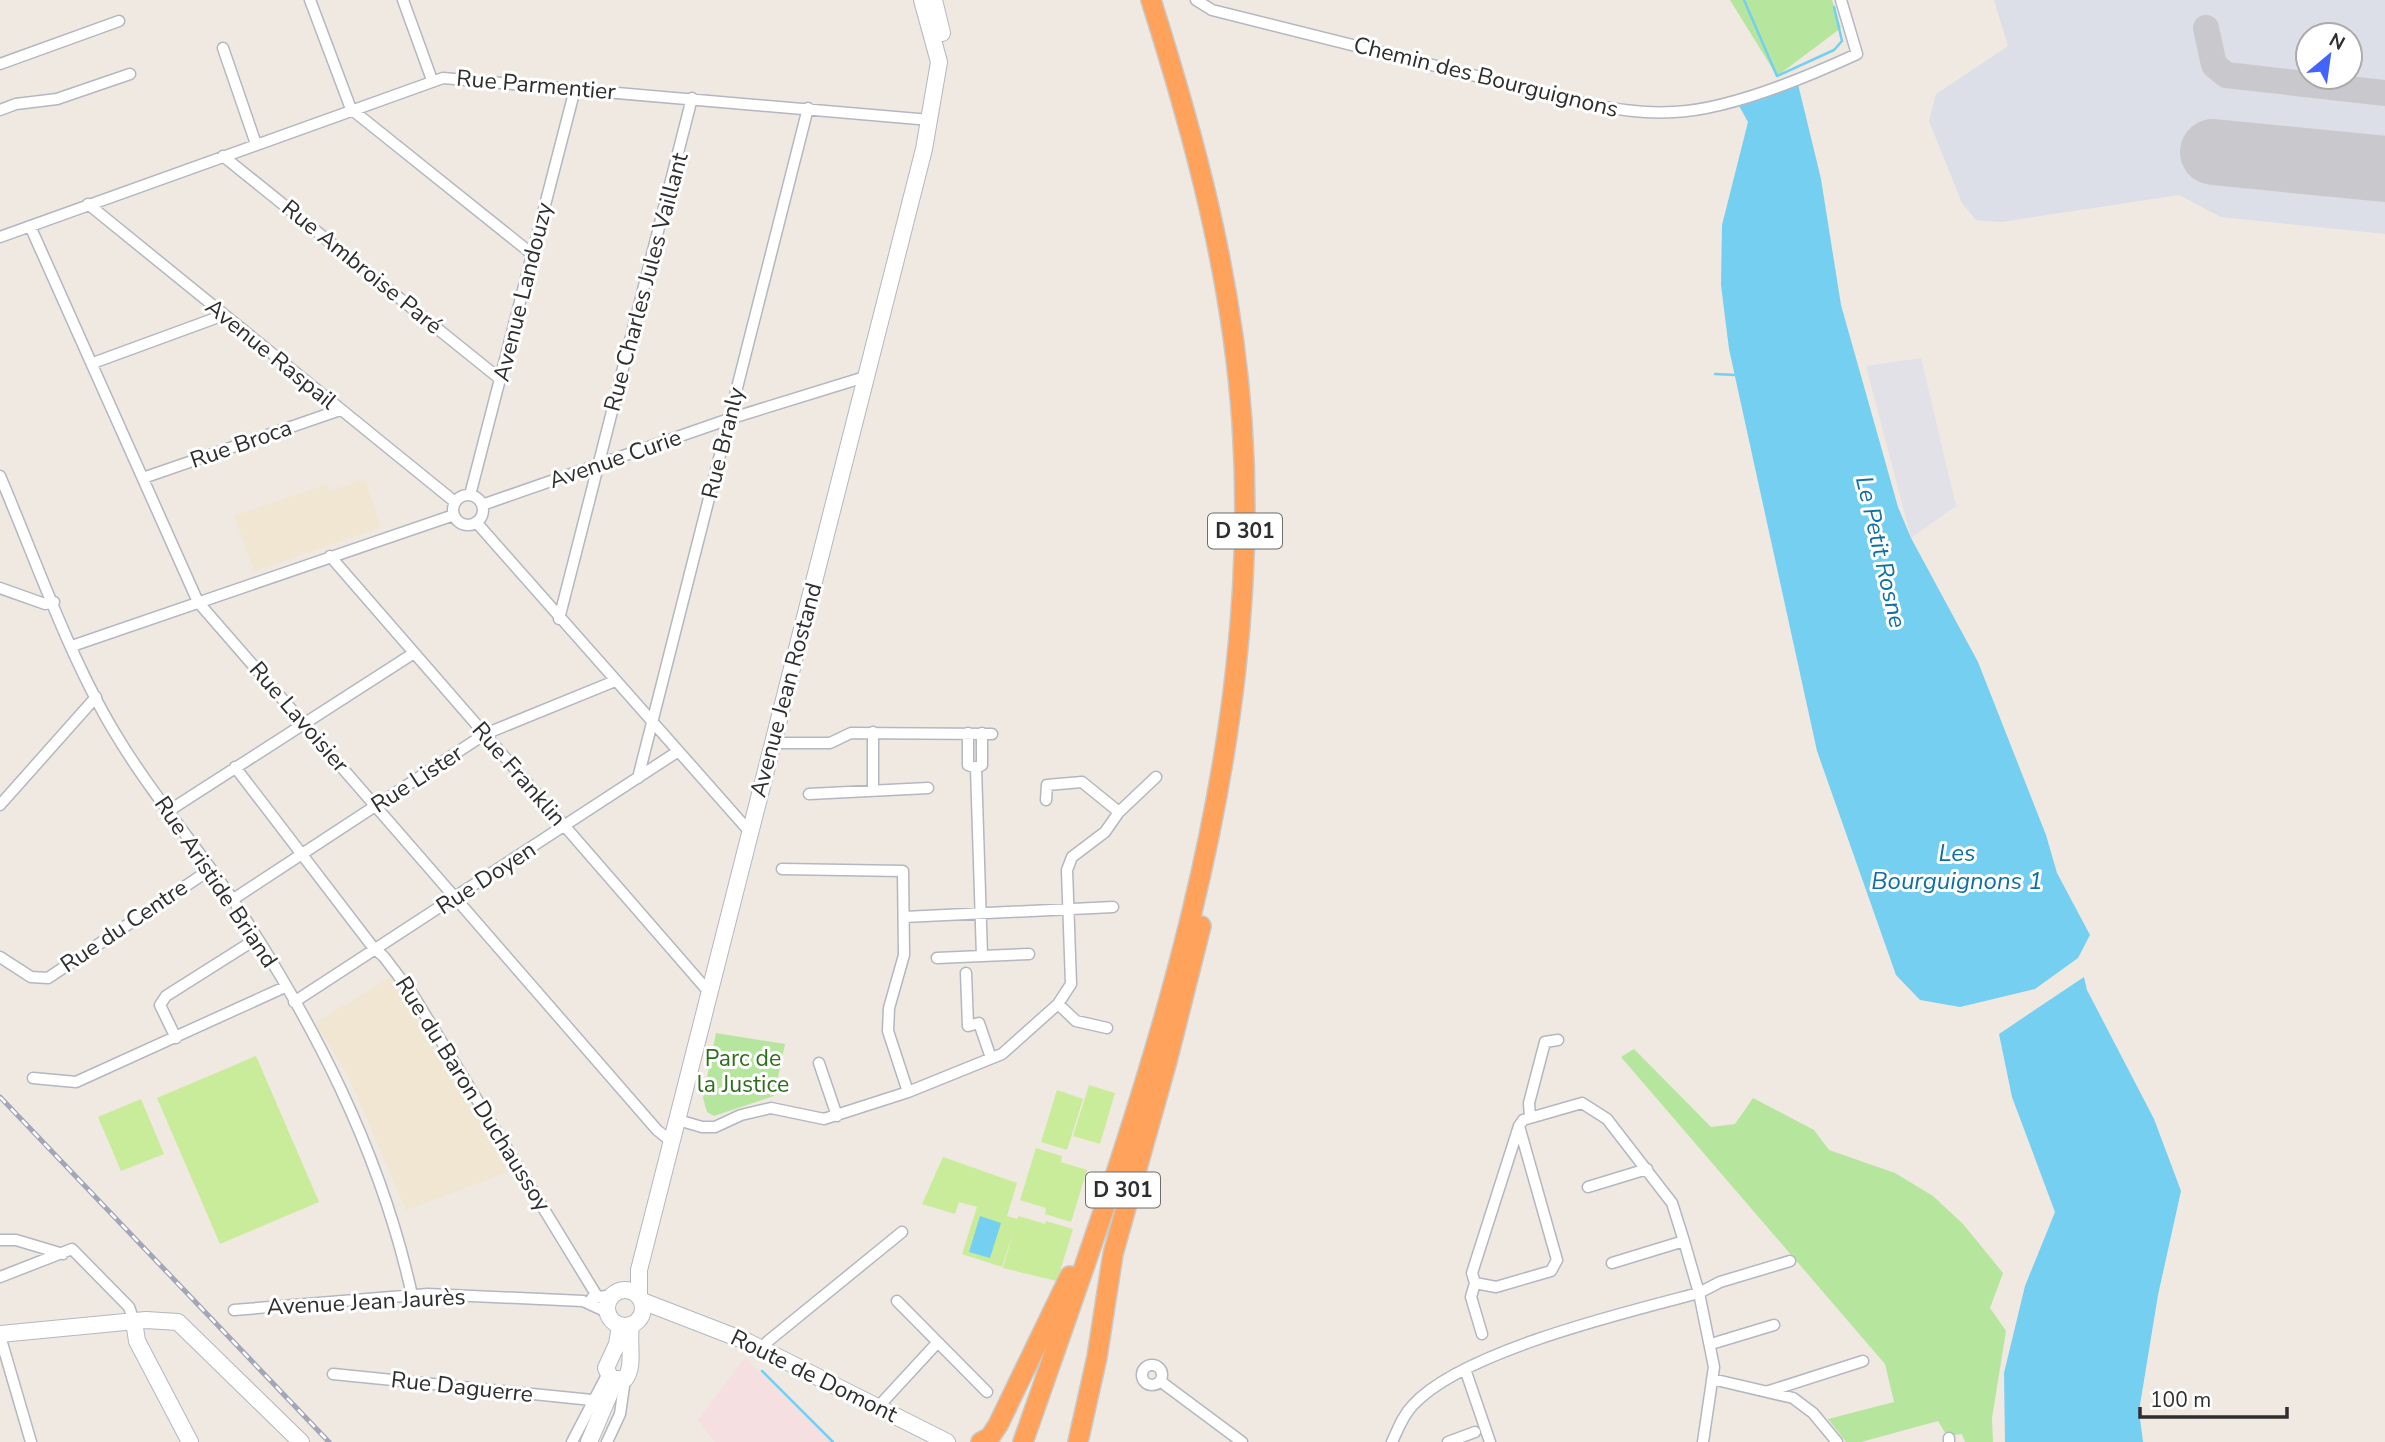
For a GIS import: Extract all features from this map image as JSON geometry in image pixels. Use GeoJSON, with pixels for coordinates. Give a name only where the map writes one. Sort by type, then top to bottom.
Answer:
{"type":"FeatureCollection","features":[{"type":"Feature","properties":{"kind":"highway"},"geometry":{"type":"LineString","coordinates":[[1140,0],[1182,123],[1212,249],[1237,379]]}},
{"type":"Feature","properties":{"kind":"highway","name":"D 301"},"geometry":{"type":"LineString","coordinates":[[1023,1442],[1106,1203],[1147,1072],[1217,807],[1237,676],[1245,555],[1244,485],[1237,379],[1215,226],[1185,106],[1152,0]]}},
{"type":"Feature","properties":{"kind":"highway","name":"D 301"},"geometry":{"type":"LineString","coordinates":[[1037,1442],[1126,1180],[1198,935],[1223,838],[1247,692],[1256,569],[1256,471],[1250,380],[1232,248],[1211,155],[1164,0]]}},
{"type":"Feature","properties":{"kind":"highway"},"geometry":{"type":"LineString","coordinates":[[1078,1442],[1097,1357],[1113,1254],[1164,1073],[1198,935]]}},
{"type":"Feature","properties":{"kind":"highway"},"geometry":{"type":"LineString","coordinates":[[981,1442],[990,1437],[998,1425],[1074,1267],[1147,1072]]}},
{"type":"Feature","properties":{"kind":"street"},"geometry":{"type":"LineString","coordinates":[[310,0],[351,109],[532,254]]}},
{"type":"Feature","properties":{"kind":"street"},"geometry":{"type":"LineString","coordinates":[[403,0],[432,80]]}},
{"type":"Feature","properties":{"kind":"street","name":"Avenue Jean Rostand"},"geometry":{"type":"LineString","coordinates":[[922,0],[939,57],[931,115]]}},
{"type":"Feature","properties":{"kind":"street","name":"Avenue Jean Rostand"},"geometry":{"type":"LineString","coordinates":[[616,1378],[631,1371],[626,1306],[639,1270],[678,1120],[708,991],[868,376],[947,51],[933,0]]}},
{"type":"Feature","properties":{"kind":"street","name":"Chemin des Bourguignons"},"geometry":{"type":"LineString","coordinates":[[1196,0],[1212,10],[1584,103],[1636,112],[1676,112],[1703,108],[1818,72],[1857,54],[1841,0]]}},
{"type":"Feature","properties":{"kind":"street"},"geometry":{"type":"LineString","coordinates":[[0,64],[119,21]]}},
{"type":"Feature","properties":{"kind":"street"},"geometry":{"type":"LineString","coordinates":[[223,48],[256,144]]}},
{"type":"Feature","properties":{"kind":"street"},"geometry":{"type":"LineString","coordinates":[[0,110],[16,104],[57,99],[130,74]]}},
{"type":"Feature","properties":{"kind":"street","name":"Rue Parmentier"},"geometry":{"type":"LineString","coordinates":[[0,237],[443,78],[808,108],[931,115]]}},
{"type":"Feature","properties":{"kind":"street","name":"Avenue Landouzy"},"geometry":{"type":"LineString","coordinates":[[470,495],[575,89]]}},
{"type":"Feature","properties":{"kind":"street","name":"Rue Charles Jules Vaillant"},"geometry":{"type":"LineString","coordinates":[[559,619],[692,98]]}},
{"type":"Feature","properties":{"kind":"street","name":"Rue Branly"},"geometry":{"type":"LineString","coordinates":[[638,778],[808,108]]}},
{"type":"Feature","properties":{"kind":"street","name":"Rue Ambroise Paré"},"geometry":{"type":"LineString","coordinates":[[223,156],[500,379]]}},
{"type":"Feature","properties":{"kind":"street","name":"Avenue Raspail"},"geometry":{"type":"LineString","coordinates":[[88,204],[455,502]]}},
{"type":"Feature","properties":{"kind":"street","name":"Rue Lavoisier"},"geometry":{"type":"LineString","coordinates":[[30,226],[198,602],[657,1130],[672,1142]]}},
{"type":"Feature","properties":{"kind":"street"},"geometry":{"type":"LineString","coordinates":[[93,363],[224,315]]}},
{"type":"Feature","properties":{"kind":"street","name":"Avenue Curie"},"geometry":{"type":"LineString","coordinates":[[482,505],[729,419],[868,376]]}},
{"type":"Feature","properties":{"kind":"street","name":"Rue Broca"},"geometry":{"type":"LineString","coordinates":[[143,478],[340,410]]}},
{"type":"Feature","properties":{"kind":"street","name":"Rue Aristide Briand"},"geometry":{"type":"LineString","coordinates":[[0,476],[72,646],[115,733],[232,900],[339,1081],[368,1146],[412,1295]]}},
{"type":"Feature","properties":{"kind":"street"},"geometry":{"type":"LineString","coordinates":[[470,495],[482,505],[482,515],[477,522],[464,524],[454,515],[455,502],[462,496],[470,495]]}},
{"type":"Feature","properties":{"kind":"street"},"geometry":{"type":"LineString","coordinates":[[72,646],[454,515]]}},
{"type":"Feature","properties":{"kind":"street"},"geometry":{"type":"LineString","coordinates":[[477,522],[559,619],[749,831]]}},
{"type":"Feature","properties":{"kind":"street","name":"Rue Franklin"},"geometry":{"type":"LineString","coordinates":[[330,556],[708,991]]}},
{"type":"Feature","properties":{"kind":"street"},"geometry":{"type":"LineString","coordinates":[[0,588],[45,604],[54,602]]}},
{"type":"Feature","properties":{"kind":"street"},"geometry":{"type":"LineString","coordinates":[[170,810],[414,653]]}},
{"type":"Feature","properties":{"kind":"street","name":"Rue Lister"},"geometry":{"type":"LineString","coordinates":[[232,900],[485,734],[615,681]]}},
{"type":"Feature","properties":{"kind":"street"},"geometry":{"type":"LineString","coordinates":[[0,805],[96,697]]}},
{"type":"Feature","properties":{"kind":"street"},"geometry":{"type":"LineString","coordinates":[[873,732],[873,790]]}},
{"type":"Feature","properties":{"kind":"street"},"geometry":{"type":"LineString","coordinates":[[772,743],[830,743],[850,733],[873,732],[968,733],[987,734],[982,765],[976,768],[968,765],[968,733]]}},
{"type":"Feature","properties":{"kind":"street","name":"Rue Doyen"},"geometry":{"type":"LineString","coordinates":[[294,1002],[677,752]]}},
{"type":"Feature","properties":{"kind":"street","name":"Rue du Baron Duchaussoy"},"geometry":{"type":"LineString","coordinates":[[235,767],[376,950],[414,995],[626,1306]]}},
{"type":"Feature","properties":{"kind":"street"},"geometry":{"type":"LineString","coordinates":[[976,768],[982,956]]}},
{"type":"Feature","properties":{"kind":"street"},"geometry":{"type":"LineString","coordinates":[[678,1120],[702,1127],[715,1127],[741,1115],[771,1108],[824,1119],[908,1092],[1009,1049],[1058,1004],[1071,985],[1068,870],[1072,857],[1105,832],[1119,812],[1156,777]]}},
{"type":"Feature","properties":{"kind":"street"},"geometry":{"type":"LineString","coordinates":[[1046,800],[1047,785],[1082,782],[1119,812]]}},
{"type":"Feature","properties":{"kind":"street"},"geometry":{"type":"LineString","coordinates":[[809,794],[928,788]]}},
{"type":"Feature","properties":{"kind":"street","name":"Rue du Centre"},"geometry":{"type":"LineString","coordinates":[[0,957],[31,977],[48,978],[211,869]]}},
{"type":"Feature","properties":{"kind":"street"},"geometry":{"type":"LineString","coordinates":[[782,869],[903,871],[904,955],[889,1008],[888,1031],[908,1092]]}},
{"type":"Feature","properties":{"kind":"street"},"geometry":{"type":"LineString","coordinates":[[904,917],[1113,907]]}},
{"type":"Feature","properties":{"kind":"street"},"geometry":{"type":"LineString","coordinates":[[176,1038],[160,1005],[166,996],[256,939]]}},
{"type":"Feature","properties":{"kind":"street"},"geometry":{"type":"LineString","coordinates":[[937,958],[1029,954]]}},
{"type":"Feature","properties":{"kind":"street"},"geometry":{"type":"LineString","coordinates":[[966,973],[968,1026],[979,1023],[991,1058]]}},
{"type":"Feature","properties":{"kind":"street"},"geometry":{"type":"LineString","coordinates":[[33,1078],[76,1082],[285,987]]}},
{"type":"Feature","properties":{"kind":"street"},"geometry":{"type":"LineString","coordinates":[[1058,1004],[1076,1021],[1107,1028]]}},
{"type":"Feature","properties":{"kind":"street"},"geometry":{"type":"LineString","coordinates":[[1530,1117],[1529,1103],[1545,1042],[1558,1040]]}},
{"type":"Feature","properties":{"kind":"street"},"geometry":{"type":"LineString","coordinates":[[819,1063],[837,1116]]}},
{"type":"Feature","properties":{"kind":"street"},"geometry":{"type":"LineString","coordinates":[[1482,1334],[1471,1297],[1475,1283],[1472,1273],[1519,1126],[1530,1117],[1582,1103],[1594,1108],[1607,1119],[1672,1203],[1711,1344],[1712,1379],[1703,1442]]}},
{"type":"Feature","properties":{"kind":"street"},"geometry":{"type":"LineString","coordinates":[[1475,1283],[1496,1287],[1551,1271],[1557,1259],[1519,1126]]}},
{"type":"Feature","properties":{"kind":"street"},"geometry":{"type":"LineString","coordinates":[[1588,1186],[1647,1169]]}},
{"type":"Feature","properties":{"kind":"street"},"geometry":{"type":"LineString","coordinates":[[763,1350],[767,1342],[902,1232]]}},
{"type":"Feature","properties":{"kind":"street"},"geometry":{"type":"LineString","coordinates":[[2,1241],[16,1240],[68,1251],[129,1307],[137,1341],[190,1442]]}},
{"type":"Feature","properties":{"kind":"street"},"geometry":{"type":"LineString","coordinates":[[1612,1263],[1684,1241]]}},
{"type":"Feature","properties":{"kind":"street"},"geometry":{"type":"LineString","coordinates":[[0,1277],[68,1251]]}},
{"type":"Feature","properties":{"kind":"street"},"geometry":{"type":"LineString","coordinates":[[1392,1442],[1412,1405],[1426,1392],[1465,1369],[1610,1317],[1699,1293],[1720,1282],[1790,1261]]}},
{"type":"Feature","properties":{"kind":"street","name":"Avenue Jean Jaurès"},"geometry":{"type":"LineString","coordinates":[[234,1310],[412,1295],[583,1301],[626,1306]]}},
{"type":"Feature","properties":{"kind":"street","name":"Avenue Jean Jaurès"},"geometry":{"type":"LineString","coordinates":[[583,1301],[607,1312]]}},
{"type":"Feature","properties":{"kind":"street"},"geometry":{"type":"LineString","coordinates":[[897,1301],[988,1392]]}},
{"type":"Feature","properties":{"kind":"street"},"geometry":{"type":"LineString","coordinates":[[607,1312],[611,1320],[626,1306]]}},
{"type":"Feature","properties":{"kind":"street"},"geometry":{"type":"LineString","coordinates":[[607,1442],[620,1414],[616,1378],[607,1364],[618,1344],[626,1306]]}},
{"type":"Feature","properties":{"kind":"street","name":"Route de Domont"},"geometry":{"type":"LineString","coordinates":[[626,1306],[678,1316],[722,1330],[947,1442]]}},
{"type":"Feature","properties":{"kind":"street"},"geometry":{"type":"LineString","coordinates":[[31,1442],[0,1335],[134,1321],[170,1321],[186,1327],[301,1442]]}},
{"type":"Feature","properties":{"kind":"street"},"geometry":{"type":"LineString","coordinates":[[1711,1344],[1774,1325]]}},
{"type":"Feature","properties":{"kind":"street"},"geometry":{"type":"LineString","coordinates":[[878,1406],[937,1343]]}},
{"type":"Feature","properties":{"kind":"street"},"geometry":{"type":"LineString","coordinates":[[1766,1392],[1863,1361]]}},
{"type":"Feature","properties":{"kind":"street"},"geometry":{"type":"LineString","coordinates":[[1465,1369],[1490,1442]]}},
{"type":"Feature","properties":{"kind":"street","name":"Rue Daguerre"},"geometry":{"type":"LineString","coordinates":[[333,1374],[592,1400]]}},
{"type":"Feature","properties":{"kind":"street"},"geometry":{"type":"LineString","coordinates":[[572,1442],[582,1427],[592,1400],[616,1378]]}},
{"type":"Feature","properties":{"kind":"street"},"geometry":{"type":"LineString","coordinates":[[589,1442],[616,1378]]}},
{"type":"Feature","properties":{"kind":"street"},"geometry":{"type":"LineString","coordinates":[[1712,1379],[1793,1398],[1813,1413],[1836,1442]]}},
{"type":"Feature","properties":{"kind":"street"},"geometry":{"type":"LineString","coordinates":[[1160,1381],[1242,1442]]}},
{"type":"Feature","properties":{"kind":"street"},"geometry":{"type":"LineString","coordinates":[[1448,1442],[1475,1432]]}},
{"type":"Feature","properties":{"kind":"street"},"geometry":{"type":"LineString","coordinates":[[971,1442],[981,1442]]}},
{"type":"Feature","properties":{"kind":"shaded area"},"geometry":{"type":"Polygon","coordinates":[[[1994,0],[2385,0],[2385,234],[2221,217],[2179,195],[2001,222],[1976,220],[1962,203],[1929,121],[1936,94],[2008,46],[1994,0]]]}},
{"type":"Feature","properties":{"kind":"shaded area"},"geometry":{"type":"Polygon","coordinates":[[[1921,358],[1956,506],[1911,538],[1866,366],[1921,358]]]}},
{"type":"Feature","properties":{"kind":"shaded area"},"geometry":{"type":"Polygon","coordinates":[[[365,479],[381,527],[254,571],[234,516],[325,485],[333,490],[365,479]]]}},
{"type":"Feature","properties":{"kind":"shaded area"},"geometry":{"type":"Polygon","coordinates":[[[391,977],[511,1171],[406,1210],[348,1075],[315,1023],[391,977]]]}},
{"type":"Feature","properties":{"kind":"shaded area"},"geometry":{"type":"Polygon","coordinates":[[[745,1358],[831,1442],[715,1442],[698,1420],[745,1358]]]}},
{"type":"Feature","properties":{"kind":"green space"},"geometry":{"type":"Polygon","coordinates":[[[1730,0],[1832,0],[1841,28],[1777,76],[1730,0]]]}},
{"type":"Feature","properties":{"kind":"green space","name":"Parc de la Justice"},"geometry":{"type":"Polygon","coordinates":[[[716,1033],[785,1044],[774,1096],[714,1116],[707,1112],[703,1098],[716,1033]]]}},
{"type":"Feature","properties":{"kind":"green space"},"geometry":{"type":"Polygon","coordinates":[[[1634,1049],[1711,1127],[1735,1124],[1753,1098],[1814,1130],[1829,1150],[1895,1173],[1933,1196],[1963,1224],[2003,1273],[1990,1308],[2006,1331],[1992,1418],[1993,1442],[1965,1442],[1962,1434],[1947,1436],[1938,1421],[1861,1442],[1846,1442],[1828,1419],[1894,1402],[1885,1364],[1621,1057],[1634,1049]]]}},
{"type":"Feature","properties":{"kind":"green space"},"geometry":{"type":"Polygon","coordinates":[[[256,1056],[319,1202],[220,1244],[157,1098],[256,1056]]]}},
{"type":"Feature","properties":{"kind":"green space"},"geometry":{"type":"Polygon","coordinates":[[[1089,1085],[1115,1093],[1100,1144],[1073,1136],[1089,1085]]]}},
{"type":"Feature","properties":{"kind":"green space"},"geometry":{"type":"Polygon","coordinates":[[[1057,1090],[1083,1099],[1067,1150],[1041,1142],[1057,1090]]]}},
{"type":"Feature","properties":{"kind":"green space"},"geometry":{"type":"Polygon","coordinates":[[[141,1099],[164,1154],[121,1171],[98,1117],[141,1099]]]}},
{"type":"Feature","properties":{"kind":"green space"},"geometry":{"type":"Polygon","coordinates":[[[1036,1148],[1062,1156],[1061,1162],[1087,1170],[1071,1222],[1045,1214],[1046,1208],[1020,1200],[1036,1148]]]}},
{"type":"Feature","properties":{"kind":"green space"},"geometry":{"type":"Polygon","coordinates":[[[943,1157],[1017,1183],[1007,1216],[1017,1219],[1019,1216],[1045,1224],[1046,1221],[1073,1229],[1057,1281],[1003,1268],[1013,1233],[1002,1267],[962,1254],[977,1207],[959,1202],[955,1214],[922,1204],[943,1157]]]}},
{"type":"Feature","properties":{"kind":"water","name":"Les Bourguignons 1"},"geometry":{"type":"Polygon","coordinates":[[[1798,84],[1821,179],[1841,305],[1898,507],[1911,538],[1978,662],[2046,835],[2057,873],[2090,935],[2078,958],[2035,989],[1960,1007],[1920,1000],[1896,975],[1817,751],[1729,349],[1721,285],[1722,225],[1748,122],[1738,104],[1798,84]]]}},
{"type":"Feature","properties":{"kind":"water"},"geometry":{"type":"Polygon","coordinates":[[[2084,977],[2087,990],[2154,1119],[2181,1191],[2158,1295],[2139,1411],[2143,1442],[2005,1442],[2004,1373],[2025,1286],[2055,1212],[2012,1097],[1999,1034],[2084,977]]]}},
{"type":"Feature","properties":{"kind":"water"},"geometry":{"type":"Polygon","coordinates":[[[980,1216],[1001,1223],[990,1258],[969,1252],[980,1216]]]}},
{"type":"Feature","properties":{"kind":"waterway"},"geometry":{"type":"LineString","coordinates":[[1744,0],[1777,76],[1834,50],[1842,41],[1834,7]]}},
{"type":"Feature","properties":{"kind":"waterway"},"geometry":{"type":"LineString","coordinates":[[1715,374],[1736,375]]}},
{"type":"Feature","properties":{"kind":"waterway"},"geometry":{"type":"LineString","coordinates":[[762,1371],[833,1442]]}},
{"type":"Feature","properties":{"kind":"taxiway"},"geometry":{"type":"LineString","coordinates":[[2206,28],[2214,65],[2226,75],[2385,93]]}},
{"type":"Feature","properties":{"kind":"runway"},"geometry":{"type":"LineString","coordinates":[[2213,152],[2385,169]]}},
{"type":"Feature","properties":{"kind":"railway"},"geometry":{"type":"LineString","coordinates":[[0,1097],[329,1442]]}},
{"type":"Feature","properties":{"kind":"water label","name":"Le Petit Rosne"},"geometry":{"type":"Point","coordinates":[1881,552]}}]}
